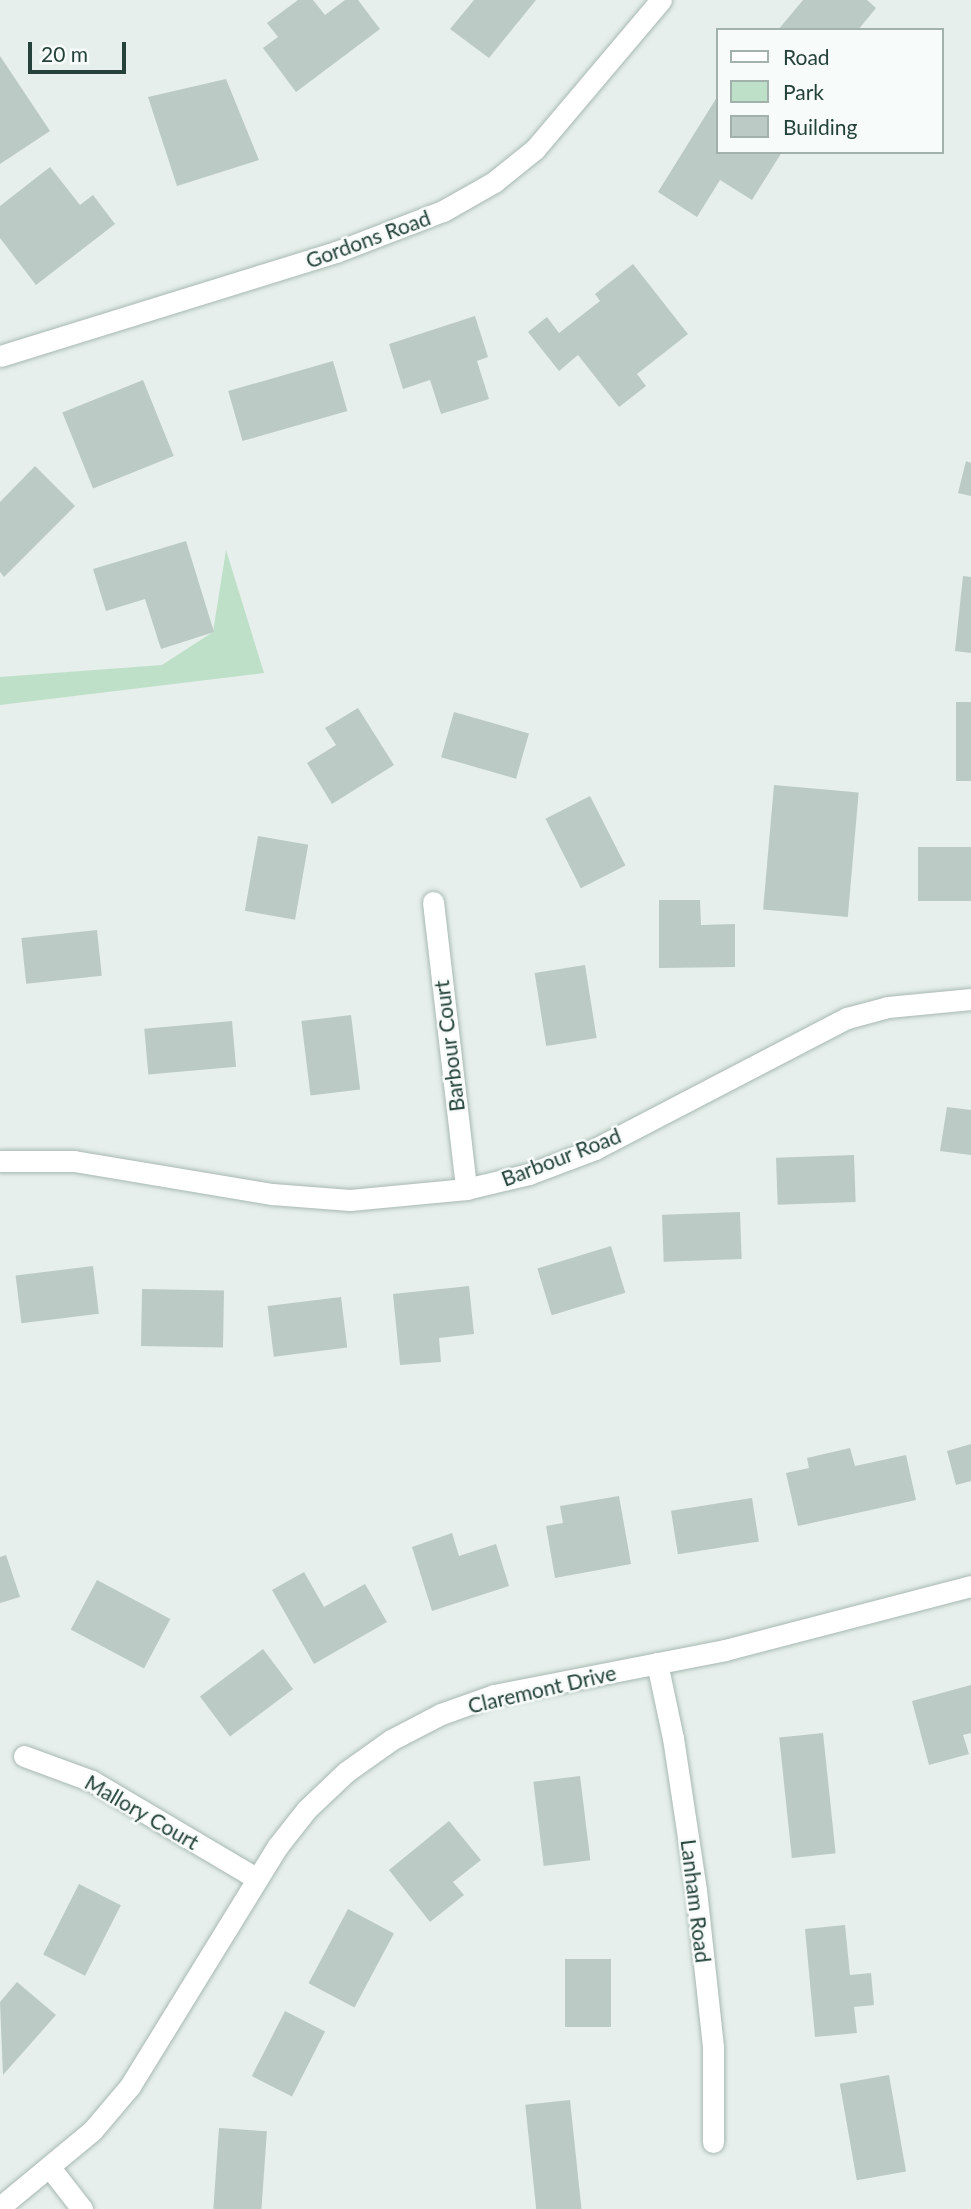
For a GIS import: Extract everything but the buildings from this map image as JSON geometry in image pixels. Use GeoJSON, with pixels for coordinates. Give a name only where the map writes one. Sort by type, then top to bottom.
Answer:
{"type":"FeatureCollection","features":[{"type":"Feature","properties":{"kind":"street","name":"Gordons Road"},"geometry":{"type":"LineString","coordinates":[[0,356],[336,252],[443,211],[494,182],[535,149],[661,0]]}},
{"type":"Feature","properties":{"kind":"street","name":"Barbour Court"},"geometry":{"type":"LineString","coordinates":[[433,902],[466,1189]]}},
{"type":"Feature","properties":{"kind":"street","name":"Barbour Road"},"geometry":{"type":"LineString","coordinates":[[0,1161],[74,1161],[272,1194],[351,1200],[466,1189],[529,1174],[595,1149],[847,1018],[888,1007],[971,999]]}},
{"type":"Feature","properties":{"kind":"street","name":"Claremont Drive"},"geometry":{"type":"LineString","coordinates":[[0,2207],[51,2169],[130,2086],[256,1878],[307,1809],[346,1772],[391,1740],[441,1714],[494,1695],[725,1650],[971,1586]]}},
{"type":"Feature","properties":{"kind":"street","name":"Lanham Road"},"geometry":{"type":"LineString","coordinates":[[657,1663],[673,1738],[696,1891],[713,2047],[713,2142]]}},
{"type":"Feature","properties":{"kind":"street","name":"Mallory Court"},"geometry":{"type":"LineString","coordinates":[[24,1756],[92,1781],[256,1878]]}},
{"type":"Feature","properties":{"kind":"street"},"geometry":{"type":"LineString","coordinates":[[51,2169],[82,2209]]}},
{"type":"Feature","properties":{"kind":"green space"},"geometry":{"type":"Polygon","coordinates":[[[226,550],[264,673],[0,705],[0,677],[162,665],[213,632],[226,550]]]}}]}
